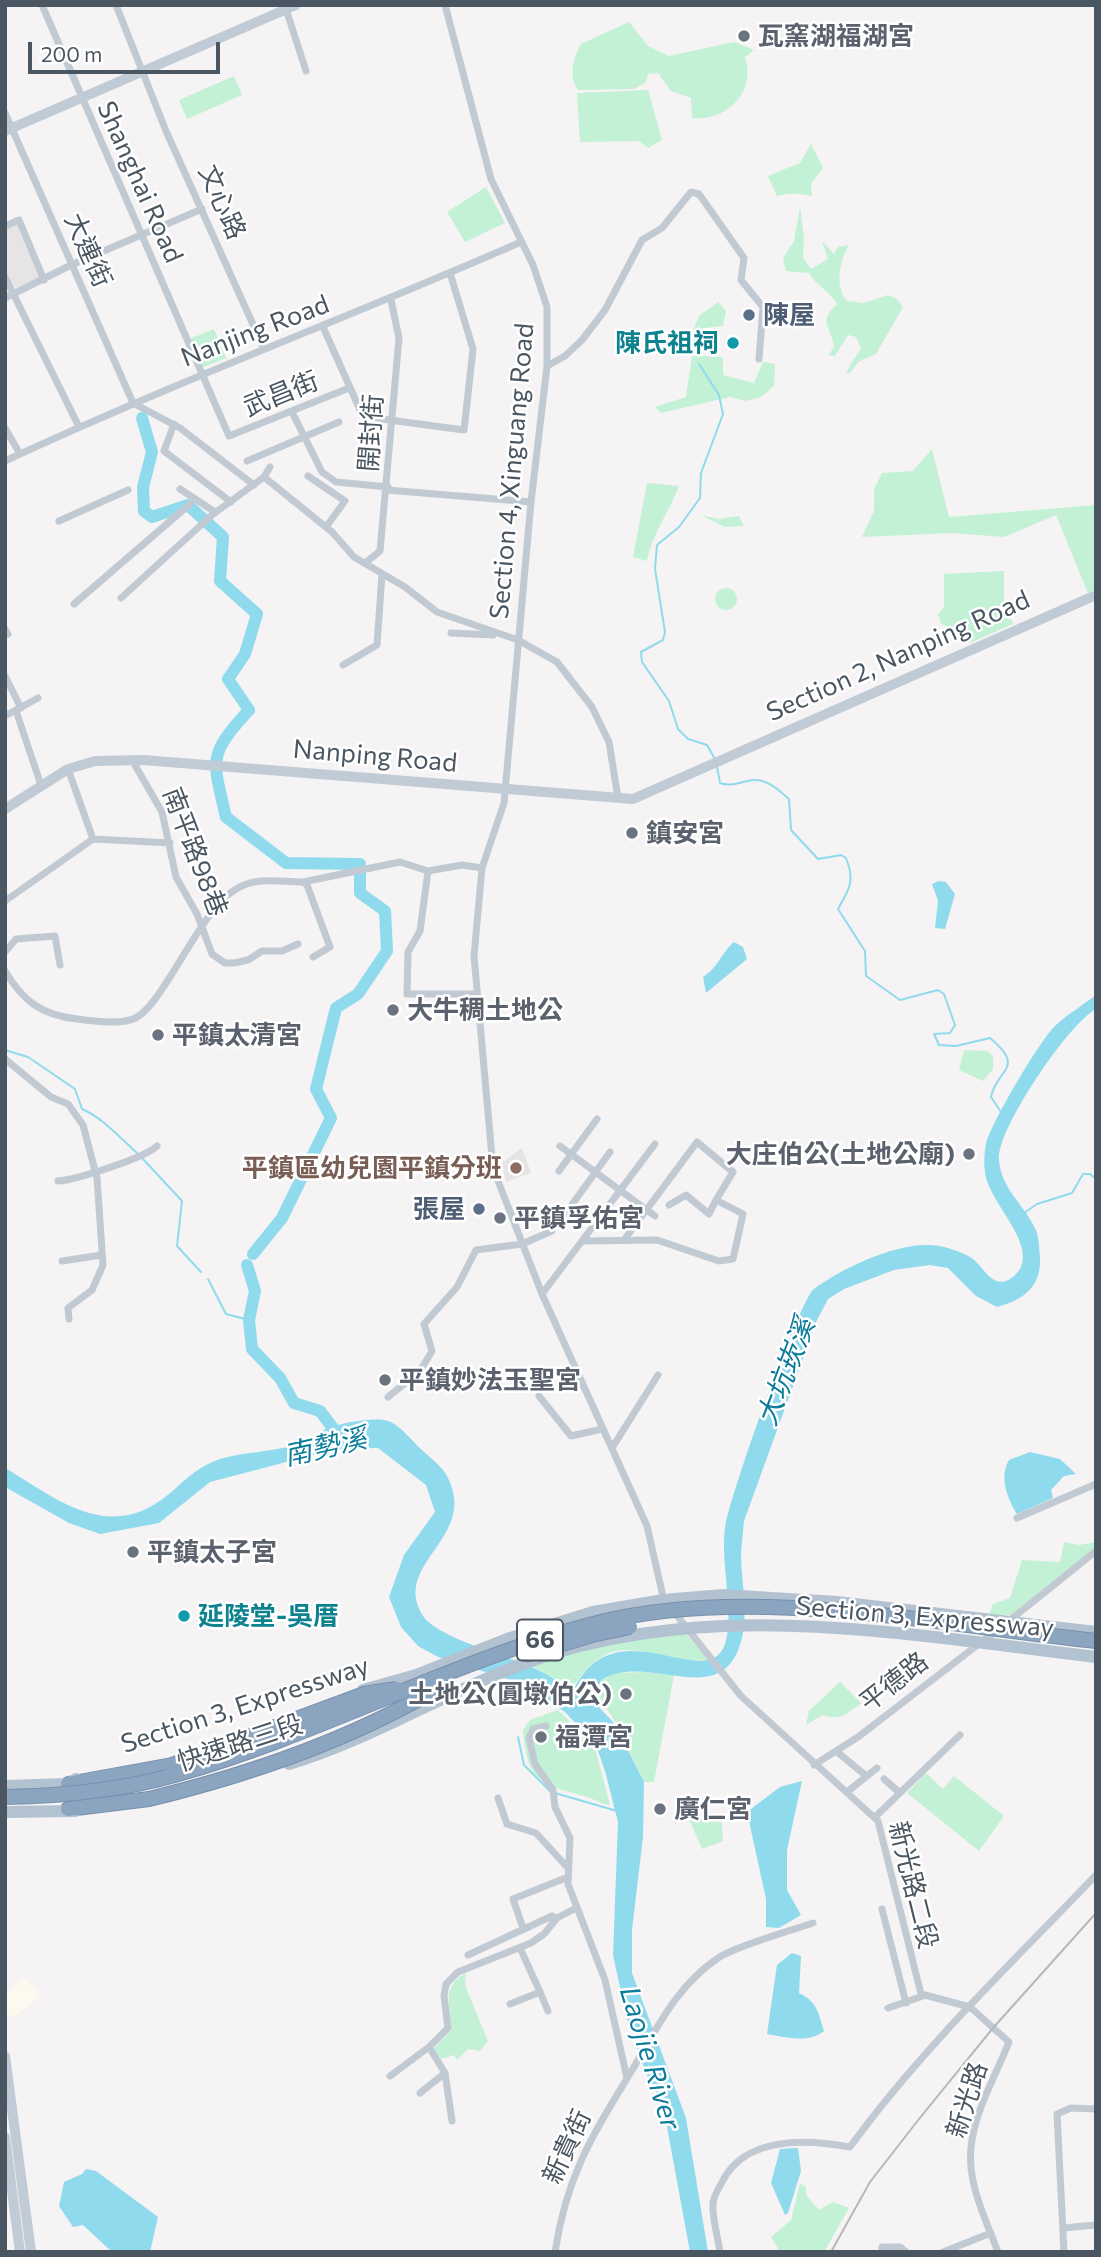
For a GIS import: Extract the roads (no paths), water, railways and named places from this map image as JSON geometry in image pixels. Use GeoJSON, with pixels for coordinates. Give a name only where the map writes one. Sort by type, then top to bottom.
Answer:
{"type":"FeatureCollection","features":[{"type":"Feature","properties":{"kind":"highway","name":"66"},"geometry":{"type":"LineString","coordinates":[[5,1797],[46,1796],[176,1775],[305,1731],[551,1636],[600,1623],[680,1610],[742,1607],[842,1612],[1096,1641]]}},
{"type":"Feature","properties":{"kind":"highway","name":"66"},"geometry":{"type":"LineString","coordinates":[[5,1806],[139,1789],[210,1773],[426,1683],[592,1634],[680,1619],[720,1616],[873,1625],[1096,1651]]}},
{"type":"Feature","properties":{"kind":"highway"},"geometry":{"type":"LineString","coordinates":[[68,1784],[172,1765],[364,1695],[426,1683]]}},
{"type":"Feature","properties":{"kind":"highway"},"geometry":{"type":"LineString","coordinates":[[68,1809],[149,1799],[212,1784],[344,1737],[426,1683]]}},
{"type":"Feature","properties":{"kind":"main road","name":"Section 3, Expressway"},"geometry":{"type":"LineString","coordinates":[[663,1600],[751,1595],[1096,1632]]}},
{"type":"Feature","properties":{"kind":"main road","name":"66"},"geometry":{"type":"LineString","coordinates":[[426,1683],[490,1645],[593,1612],[663,1600]]}},
{"type":"Feature","properties":{"kind":"main road","name":"Section 3, Expressway"},"geometry":{"type":"LineString","coordinates":[[689,1627],[750,1624],[979,1643],[1096,1657]]}},
{"type":"Feature","properties":{"kind":"main road","name":"66"},"geometry":{"type":"LineString","coordinates":[[5,1812],[68,1809],[80,1813],[142,1805],[197,1793],[307,1752],[345,1744],[422,1706],[528,1662],[581,1646],[689,1627]]}},
{"type":"Feature","properties":{"kind":"main road","name":"Section 3, Expressway"},"geometry":{"type":"LineString","coordinates":[[5,1786],[68,1784],[73,1779],[170,1758],[426,1683]]}},
{"type":"Feature","properties":{"kind":"street","name":"Shanghai Road"},"geometry":{"type":"LineString","coordinates":[[42,5],[229,436]]}},
{"type":"Feature","properties":{"kind":"street","name":"文心路"},"geometry":{"type":"LineString","coordinates":[[116,5],[142,72],[264,349]]}},
{"type":"Feature","properties":{"kind":"street","name":"Section 4, Xinguang Road"},"geometry":{"type":"LineString","coordinates":[[445,5],[475,130],[491,179],[522,242],[547,307],[547,366],[531,502],[504,803],[482,868],[474,956],[493,1168],[542,1294],[648,1526],[663,1600]]}},
{"type":"Feature","properties":{"kind":"street"},"geometry":{"type":"LineString","coordinates":[[8,130],[289,7],[306,71]]}},
{"type":"Feature","properties":{"kind":"street","name":"大連街"},"geometry":{"type":"LineString","coordinates":[[5,113],[8,130],[133,403]]}},
{"type":"Feature","properties":{"kind":"street"},"geometry":{"type":"LineString","coordinates":[[547,366],[565,356],[582,341],[605,310],[642,240],[662,228],[691,192],[699,194],[744,258],[741,279],[763,307],[760,359]]}},
{"type":"Feature","properties":{"kind":"street"},"geometry":{"type":"LineString","coordinates":[[5,298],[71,265],[202,209]]}},
{"type":"Feature","properties":{"kind":"street"},"geometry":{"type":"LineString","coordinates":[[5,226],[19,220],[44,280]]}},
{"type":"Feature","properties":{"kind":"street","name":"Nanjing Road"},"geometry":{"type":"LineString","coordinates":[[5,461],[133,403],[391,300],[522,242]]}},
{"type":"Feature","properties":{"kind":"street"},"geometry":{"type":"LineString","coordinates":[[323,327],[349,388],[361,412],[367,417],[464,430],[473,349],[450,274]]}},
{"type":"Feature","properties":{"kind":"street"},"geometry":{"type":"LineString","coordinates":[[5,277],[79,427]]}},
{"type":"Feature","properties":{"kind":"street","name":"開封街"},"geometry":{"type":"LineString","coordinates":[[365,563],[380,551],[388,488],[399,338],[391,300]]}},
{"type":"Feature","properties":{"kind":"street","name":"武昌街"},"geometry":{"type":"LineString","coordinates":[[229,436],[349,388]]}},
{"type":"Feature","properties":{"kind":"street"},"geometry":{"type":"LineString","coordinates":[[133,403],[174,424],[254,485]]}},
{"type":"Feature","properties":{"kind":"street"},"geometry":{"type":"LineString","coordinates":[[292,412],[317,464],[336,482],[531,502]]}},
{"type":"Feature","properties":{"kind":"street"},"geometry":{"type":"LineString","coordinates":[[247,461],[339,422]]}},
{"type":"Feature","properties":{"kind":"street"},"geometry":{"type":"LineString","coordinates":[[174,424],[164,451],[230,502]]}},
{"type":"Feature","properties":{"kind":"street"},"geometry":{"type":"LineString","coordinates":[[5,428],[20,454]]}},
{"type":"Feature","properties":{"kind":"street"},"geometry":{"type":"LineString","coordinates":[[121,598],[214,514],[264,477],[270,467]]}},
{"type":"Feature","properties":{"kind":"street"},"geometry":{"type":"LineString","coordinates":[[309,476],[345,501],[326,527]]}},
{"type":"Feature","properties":{"kind":"street"},"geometry":{"type":"LineString","coordinates":[[264,477],[326,527],[354,557],[405,587],[436,612],[518,640],[557,662],[592,707],[609,742],[618,799]]}},
{"type":"Feature","properties":{"kind":"street"},"geometry":{"type":"LineString","coordinates":[[180,489],[214,514]]}},
{"type":"Feature","properties":{"kind":"street"},"geometry":{"type":"LineString","coordinates":[[59,521],[128,490]]}},
{"type":"Feature","properties":{"kind":"street"},"geometry":{"type":"LineString","coordinates":[[74,604],[190,504]]}},
{"type":"Feature","properties":{"kind":"street"},"geometry":{"type":"LineString","coordinates":[[343,665],[377,645],[382,574]]}},
{"type":"Feature","properties":{"kind":"street","name":"Section 2, Nanping Road"},"geometry":{"type":"LineString","coordinates":[[504,790],[633,799],[1096,595]]}},
{"type":"Feature","properties":{"kind":"street"},"geometry":{"type":"LineString","coordinates":[[452,633],[504,636]]}},
{"type":"Feature","properties":{"kind":"street"},"geometry":{"type":"LineString","coordinates":[[5,676],[41,785]]}},
{"type":"Feature","properties":{"kind":"street"},"geometry":{"type":"LineString","coordinates":[[5,716],[38,698]]}},
{"type":"Feature","properties":{"kind":"street"},"geometry":{"type":"LineString","coordinates":[[5,809],[68,769],[95,761],[132,760]]}},
{"type":"Feature","properties":{"kind":"street","name":"Nanping Road"},"geometry":{"type":"LineString","coordinates":[[132,760],[504,790]]}},
{"type":"Feature","properties":{"kind":"street","name":"南平路98巷"},"geometry":{"type":"LineString","coordinates":[[132,760],[162,812],[176,877],[201,924],[212,954],[225,963],[247,960],[262,951],[282,951],[298,944]]}},
{"type":"Feature","properties":{"kind":"street"},"geometry":{"type":"LineString","coordinates":[[68,769],[93,839]]}},
{"type":"Feature","properties":{"kind":"street"},"geometry":{"type":"LineString","coordinates":[[5,901],[93,839],[170,843]]}},
{"type":"Feature","properties":{"kind":"street"},"geometry":{"type":"LineString","coordinates":[[5,971],[25,1000],[66,1017],[129,1021],[140,1017],[169,981],[201,924],[218,903],[252,882],[263,879],[303,881],[400,862],[428,872],[462,865],[482,868]]}},
{"type":"Feature","properties":{"kind":"street"},"geometry":{"type":"LineString","coordinates":[[428,872],[420,931],[408,951],[407,994],[477,994]]}},
{"type":"Feature","properties":{"kind":"street"},"geometry":{"type":"LineString","coordinates":[[303,881],[330,947],[313,957]]}},
{"type":"Feature","properties":{"kind":"street"},"geometry":{"type":"LineString","coordinates":[[5,952],[11,943],[22,937],[55,936],[60,965]]}},
{"type":"Feature","properties":{"kind":"street"},"geometry":{"type":"LineString","coordinates":[[5,1059],[51,1097],[68,1104],[82,1125],[94,1170],[103,1265],[92,1290],[70,1305],[69,1319]]}},
{"type":"Feature","properties":{"kind":"street"},"geometry":{"type":"LineString","coordinates":[[559,1171],[597,1119]]}},
{"type":"Feature","properties":{"kind":"street"},"geometry":{"type":"LineString","coordinates":[[625,1240],[697,1142],[733,1172],[709,1214],[686,1195],[669,1205]]}},
{"type":"Feature","properties":{"kind":"street"},"geometry":{"type":"LineString","coordinates":[[542,1294],[656,1144]]}},
{"type":"Feature","properties":{"kind":"street"},"geometry":{"type":"LineString","coordinates":[[58,1181],[78,1180],[94,1170],[145,1156],[156,1146]]}},
{"type":"Feature","properties":{"kind":"street"},"geometry":{"type":"LineString","coordinates":[[560,1146],[655,1216]]}},
{"type":"Feature","properties":{"kind":"street"},"geometry":{"type":"LineString","coordinates":[[558,1223],[610,1152]]}},
{"type":"Feature","properties":{"kind":"street"},"geometry":{"type":"LineString","coordinates":[[584,1241],[657,1240],[719,1261],[733,1259],[743,1214],[716,1200]]}},
{"type":"Feature","properties":{"kind":"street"},"geometry":{"type":"LineString","coordinates":[[388,1397],[420,1371],[432,1351],[424,1324],[457,1287],[476,1250],[522,1244],[552,1231]]}},
{"type":"Feature","properties":{"kind":"street"},"geometry":{"type":"LineString","coordinates":[[62,1261],[103,1255]]}},
{"type":"Feature","properties":{"kind":"street"},"geometry":{"type":"LineString","coordinates":[[612,1448],[659,1375]]}},
{"type":"Feature","properties":{"kind":"street"},"geometry":{"type":"LineString","coordinates":[[539,1396],[570,1436],[602,1429]]}},
{"type":"Feature","properties":{"kind":"street"},"geometry":{"type":"LineString","coordinates":[[1017,1518],[1096,1484]]}},
{"type":"Feature","properties":{"kind":"street","name":"平德路"},"geometry":{"type":"LineString","coordinates":[[814,1765],[1008,1622],[1096,1551]]}},
{"type":"Feature","properties":{"kind":"street","name":"新光路二段"},"geometry":{"type":"LineString","coordinates":[[663,1600],[689,1627],[759,1714],[875,1817],[884,1839],[897,1909],[918,1989],[923,1996]]}},
{"type":"Feature","properties":{"kind":"street"},"geometry":{"type":"LineString","coordinates":[[294,1720],[307,1752]]}},
{"type":"Feature","properties":{"kind":"street"},"geometry":{"type":"LineString","coordinates":[[546,1726],[533,1729],[530,1744],[535,1764],[553,1793],[555,1807],[570,1838],[568,1877],[576,1908],[605,1980],[626,2078]]}},
{"type":"Feature","properties":{"kind":"street"},"geometry":{"type":"LineString","coordinates":[[875,1817],[960,1735]]}},
{"type":"Feature","properties":{"kind":"street"},"geometry":{"type":"LineString","coordinates":[[836,1751],[864,1775]]}},
{"type":"Feature","properties":{"kind":"street"},"geometry":{"type":"LineString","coordinates":[[847,1793],[877,1768]]}},
{"type":"Feature","properties":{"kind":"street"},"geometry":{"type":"LineString","coordinates":[[884,1779],[900,1793]]}},
{"type":"Feature","properties":{"kind":"street"},"geometry":{"type":"LineString","coordinates":[[498,1798],[507,1824],[536,1833],[567,1867]]}},
{"type":"Feature","properties":{"kind":"street"},"geometry":{"type":"LineString","coordinates":[[720,2252],[713,2202],[729,2168],[738,2160],[782,2143],[808,2140],[850,2147],[880,2106],[1096,1875]]}},
{"type":"Feature","properties":{"kind":"street"},"geometry":{"type":"LineString","coordinates":[[523,1928],[513,1899],[568,1877]]}},
{"type":"Feature","properties":{"kind":"street"},"geometry":{"type":"LineString","coordinates":[[390,2076],[429,2047],[448,2028],[444,1996],[446,1984],[458,1972],[520,1948],[544,1934],[557,1918],[576,1908]]}},
{"type":"Feature","properties":{"kind":"street"},"geometry":{"type":"LineString","coordinates":[[882,1909],[906,2003]]}},
{"type":"Feature","properties":{"kind":"street"},"geometry":{"type":"LineString","coordinates":[[468,1955],[523,1928],[552,1916],[557,1918]]}},
{"type":"Feature","properties":{"kind":"street","name":"新貴街"},"geometry":{"type":"LineString","coordinates":[[555,2252],[559,2218],[573,2174],[590,2136],[667,2007],[719,1957],[813,1923]]}},
{"type":"Feature","properties":{"kind":"street"},"geometry":{"type":"LineString","coordinates":[[520,1948],[548,2011]]}},
{"type":"Feature","properties":{"kind":"street"},"geometry":{"type":"LineString","coordinates":[[510,2004],[540,1992]]}},
{"type":"Feature","properties":{"kind":"street"},"geometry":{"type":"LineString","coordinates":[[888,2008],[923,1996],[970,2007]]}},
{"type":"Feature","properties":{"kind":"street","name":"新光路"},"geometry":{"type":"LineString","coordinates":[[970,2007],[1009,2042],[981,2111],[971,2149],[976,2188],[998,2252]]}},
{"type":"Feature","properties":{"kind":"street"},"geometry":{"type":"LineString","coordinates":[[429,2047],[445,2073],[452,2121]]}},
{"type":"Feature","properties":{"kind":"street"},"geometry":{"type":"LineString","coordinates":[[5,2056],[31,2252]]}},
{"type":"Feature","properties":{"kind":"street"},"geometry":{"type":"LineString","coordinates":[[420,2093],[445,2073]]}},
{"type":"Feature","properties":{"kind":"street"},"geometry":{"type":"LineString","coordinates":[[1064,2252],[1057,2114],[1071,2108],[1096,2109]]}},
{"type":"Feature","properties":{"kind":"street"},"geometry":{"type":"LineString","coordinates":[[5,2137],[20,2252]]}},
{"type":"Feature","properties":{"kind":"street"},"geometry":{"type":"LineString","coordinates":[[1063,2228],[1096,2225]]}},
{"type":"Feature","properties":{"kind":"street"},"geometry":{"type":"LineString","coordinates":[[943,2252],[991,2233]]}},
{"type":"Feature","properties":{"kind":"street"},"geometry":{"type":"LineString","coordinates":[[882,2252],[882,2247],[900,2247],[906,2252]]}},
{"type":"Feature","properties":{"kind":"water"},"geometry":{"type":"Polygon","coordinates":[[[946,882],[955,894],[945,929],[935,928],[938,901],[932,884],[946,882]]]}},
{"type":"Feature","properties":{"kind":"water"},"geometry":{"type":"Polygon","coordinates":[[[734,942],[743,947],[747,959],[706,993],[703,977],[713,969],[734,942]]]}},
{"type":"Feature","properties":{"kind":"water"},"geometry":{"type":"Polygon","coordinates":[[[1096,995],[1096,1009],[1069,1034],[1036,1078],[1001,1145],[999,1160],[1004,1180],[1037,1233],[1040,1267],[1029,1290],[1023,1296],[997,1307],[976,1296],[948,1268],[930,1265],[894,1270],[844,1289],[828,1299],[817,1320],[744,1521],[741,1558],[744,1628],[732,1661],[719,1673],[702,1677],[641,1672],[620,1673],[601,1680],[594,1702],[615,1724],[644,1782],[643,1837],[632,1930],[632,1973],[686,2118],[708,2252],[690,2252],[663,2105],[646,2073],[627,2019],[613,1955],[618,1822],[605,1771],[596,1745],[565,1712],[523,1684],[438,1657],[418,1646],[401,1627],[389,1597],[404,1555],[435,1512],[426,1485],[378,1448],[336,1449],[210,1482],[159,1523],[100,1534],[69,1523],[5,1487],[5,1468],[77,1509],[115,1517],[135,1513],[155,1504],[195,1472],[221,1459],[292,1446],[326,1429],[347,1423],[389,1421],[442,1468],[454,1498],[453,1517],[417,1580],[416,1597],[423,1616],[431,1624],[457,1638],[537,1669],[573,1691],[591,1666],[612,1654],[635,1651],[700,1661],[715,1657],[725,1644],[728,1632],[724,1542],[729,1510],[765,1402],[806,1301],[814,1289],[858,1263],[912,1246],[944,1247],[961,1253],[970,1257],[989,1276],[1000,1282],[1014,1276],[1022,1265],[1023,1253],[1012,1226],[988,1184],[984,1166],[986,1144],[1006,1101],[1049,1033],[1096,995]]]}},
{"type":"Feature","properties":{"kind":"water"},"geometry":{"type":"Polygon","coordinates":[[[1030,1452],[1060,1459],[1076,1474],[1064,1476],[1051,1490],[1053,1498],[1017,1514],[1007,1494],[1004,1480],[1006,1467],[1009,1460],[1030,1452]]]}},
{"type":"Feature","properties":{"kind":"water"},"geometry":{"type":"Polygon","coordinates":[[[802,1781],[787,1850],[787,1890],[801,1915],[779,1928],[766,1927],[766,1899],[747,1812],[780,1787],[802,1781]]]}},
{"type":"Feature","properties":{"kind":"water"},"geometry":{"type":"Polygon","coordinates":[[[792,1953],[801,1956],[799,1993],[814,2004],[824,2031],[811,2037],[767,2034],[777,1965],[792,1953]]]}},
{"type":"Feature","properties":{"kind":"water"},"geometry":{"type":"Polygon","coordinates":[[[798,2148],[801,2171],[788,2213],[785,2215],[771,2183],[780,2149],[798,2148]]]}},
{"type":"Feature","properties":{"kind":"water"},"geometry":{"type":"Polygon","coordinates":[[[86,2169],[96,2171],[158,2217],[150,2252],[112,2252],[83,2225],[73,2227],[59,2206],[64,2182],[82,2174],[86,2169]]]}},
{"type":"Feature","properties":{"kind":"waterway"},"geometry":{"type":"LineString","coordinates":[[699,364],[719,395],[723,414],[701,473],[700,498],[679,527],[657,545],[655,569],[665,632],[663,640],[641,652],[642,662],[669,701],[678,729],[688,739],[707,745],[715,759]]}},
{"type":"Feature","properties":{"kind":"waterway"},"geometry":{"type":"LineString","coordinates":[[142,418],[152,452],[143,487],[144,511],[152,517],[188,505],[223,537],[220,581],[257,614],[245,654],[228,679],[249,710],[226,737],[217,758],[216,769],[226,817],[286,863],[360,864],[360,893],[385,911],[387,951],[358,994],[336,1008],[316,1089],[331,1118],[282,1218],[253,1254]]}},
{"type":"Feature","properties":{"kind":"waterway"},"geometry":{"type":"LineString","coordinates":[[717,767],[720,783],[759,780],[772,785],[789,799],[791,830],[818,859],[841,855],[846,858],[851,880],[838,909],[865,951],[866,976],[900,1000],[938,990],[944,994],[955,1025],[950,1033],[934,1034],[939,1045],[956,1046],[990,1038],[1001,1048],[1008,1063],[991,1097],[1001,1112]]}},
{"type":"Feature","properties":{"kind":"waterway"},"geometry":{"type":"LineString","coordinates":[[5,1050],[28,1057],[75,1089],[82,1109],[104,1123],[137,1153]]}},
{"type":"Feature","properties":{"kind":"waterway"},"geometry":{"type":"LineString","coordinates":[[143,1159],[182,1201],[177,1246],[201,1272]]}},
{"type":"Feature","properties":{"kind":"waterway"},"geometry":{"type":"LineString","coordinates":[[1024,1213],[1037,1204],[1072,1193],[1083,1174],[1090,1174],[1096,1179]]}},
{"type":"Feature","properties":{"kind":"waterway","name":"南勢溪"},"geometry":{"type":"LineString","coordinates":[[247,1265],[255,1291],[249,1320],[252,1349],[280,1378],[294,1403],[320,1411],[342,1440]]}},
{"type":"Feature","properties":{"kind":"waterway"},"geometry":{"type":"LineString","coordinates":[[208,1279],[226,1314],[249,1320]]}},
{"type":"Feature","properties":{"kind":"waterway"},"geometry":{"type":"LineString","coordinates":[[518,1737],[524,1765],[550,1791]]}},
{"type":"Feature","properties":{"kind":"waterway"},"geometry":{"type":"LineString","coordinates":[[555,1793],[617,1811]]}},
{"type":"Feature","properties":{"kind":"railway"},"geometry":{"type":"LineString","coordinates":[[831,2252],[870,2182],[919,2119],[993,2028],[1096,1913]]}},
{"type":"Feature","properties":{"kind":"place","name":"瓦窯湖福湖宮"},"geometry":{"type":"Point","coordinates":[744,36]}},
{"type":"Feature","properties":{"kind":"place","name":"陳屋"},"geometry":{"type":"Point","coordinates":[749,315]}},
{"type":"Feature","properties":{"kind":"place","name":"陳氏祖祠"},"geometry":{"type":"Point","coordinates":[733,343]}},
{"type":"Feature","properties":{"kind":"place","name":"鎮安宮"},"geometry":{"type":"Point","coordinates":[632,833]}},
{"type":"Feature","properties":{"kind":"place","name":"大牛稠土地公"},"geometry":{"type":"Point","coordinates":[393,1010]}},
{"type":"Feature","properties":{"kind":"place","name":"平鎮太清宮"},"geometry":{"type":"Point","coordinates":[158,1035]}},
{"type":"Feature","properties":{"kind":"place","name":"大庄伯公(土地公廟)"},"geometry":{"type":"Point","coordinates":[969,1154]}},
{"type":"Feature","properties":{"kind":"place","name":"平鎮區幼兒園平鎮分班"},"geometry":{"type":"Point","coordinates":[516,1168]}},
{"type":"Feature","properties":{"kind":"place","name":"張屋"},"geometry":{"type":"Point","coordinates":[479,1209]}},
{"type":"Feature","properties":{"kind":"place","name":"平鎮孚佑宮"},"geometry":{"type":"Point","coordinates":[500,1218]}},
{"type":"Feature","properties":{"kind":"place","name":"平鎮妙法玉聖宮"},"geometry":{"type":"Point","coordinates":[385,1380]}},
{"type":"Feature","properties":{"kind":"place","name":"平鎮太子宮"},"geometry":{"type":"Point","coordinates":[133,1552]}},
{"type":"Feature","properties":{"kind":"place","name":"延陵堂-吳厝"},"geometry":{"type":"Point","coordinates":[184,1616]}},
{"type":"Feature","properties":{"kind":"place","name":"土地公(圓墩伯公)"},"geometry":{"type":"Point","coordinates":[626,1694]}},
{"type":"Feature","properties":{"kind":"place","name":"福潭宮"},"geometry":{"type":"Point","coordinates":[541,1737]}},
{"type":"Feature","properties":{"kind":"place","name":"廣仁宮"},"geometry":{"type":"Point","coordinates":[660,1809]}},
{"type":"Feature","properties":{"kind":"water label","name":"大坑崁溪"},"geometry":{"type":"Point","coordinates":[786,1372]}},
{"type":"Feature","properties":{"kind":"water label","name":"Laojie River"},"geometry":{"type":"Point","coordinates":[650,2058]}}]}
